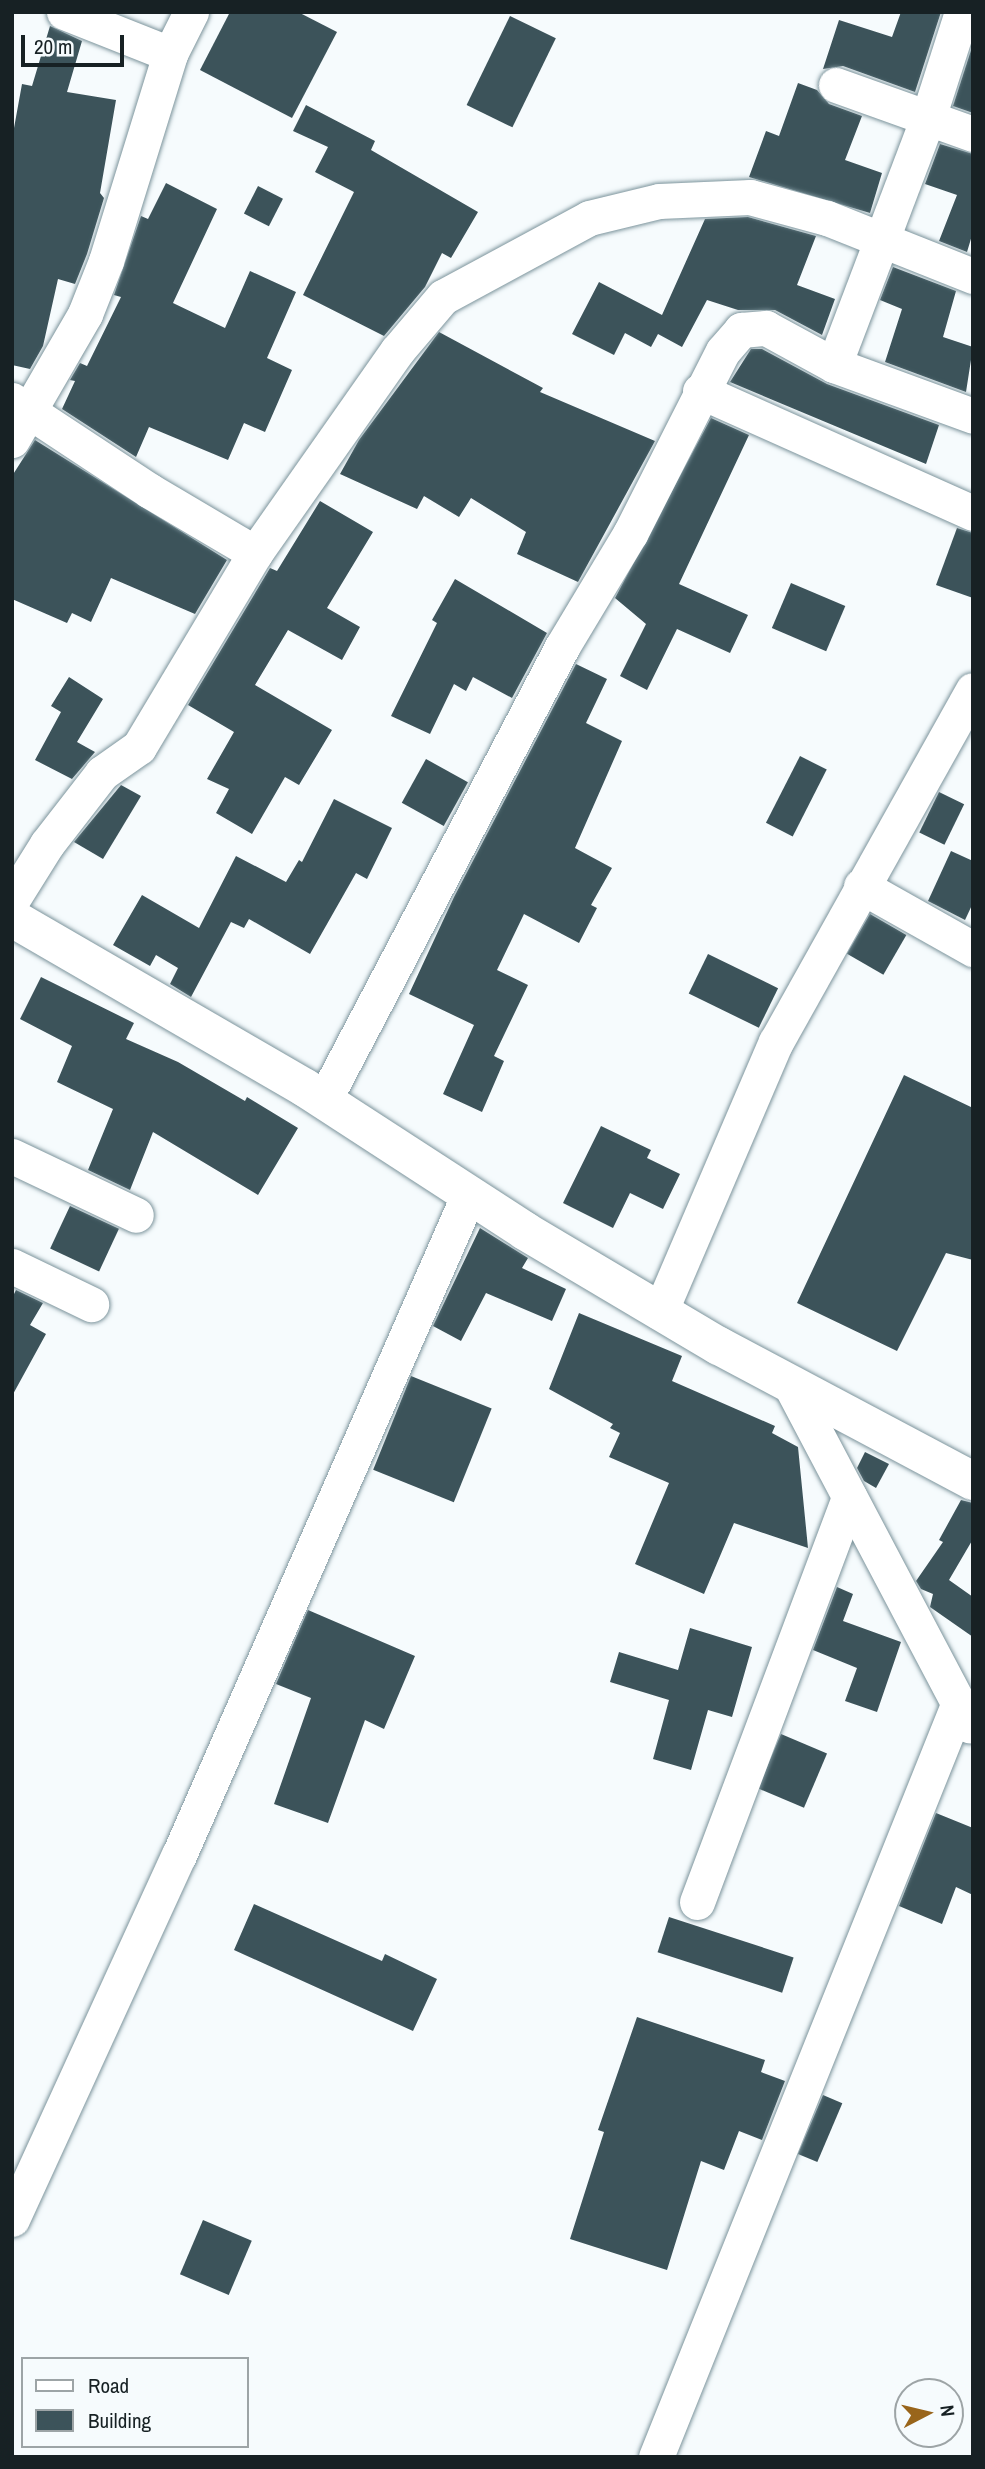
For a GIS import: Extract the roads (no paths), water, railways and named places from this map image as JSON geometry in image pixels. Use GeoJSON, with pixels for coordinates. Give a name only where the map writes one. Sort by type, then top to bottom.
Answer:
{"type":"FeatureCollection","features":[{"type":"Feature","properties":{"kind":"main road"},"geometry":{"type":"LineString","coordinates":[[12,918],[324,1100],[469,1194],[660,1312],[973,1480]]}},
{"type":"Feature","properties":{"kind":"street"},"geometry":{"type":"LineString","coordinates":[[64,12],[101,19],[170,54]]}},
{"type":"Feature","properties":{"kind":"street"},"geometry":{"type":"LineString","coordinates":[[191,12],[170,54],[106,261],[85,314],[19,417],[255,553]]}},
{"type":"Feature","properties":{"kind":"street"},"geometry":{"type":"LineString","coordinates":[[834,365],[879,239],[928,118],[962,12]]}},
{"type":"Feature","properties":{"kind":"street"},"geometry":{"type":"LineString","coordinates":[[836,85],[973,134]]}},
{"type":"Feature","properties":{"kind":"street"},"geometry":{"type":"LineString","coordinates":[[12,900],[47,844],[102,773],[139,747],[255,553],[397,351],[443,298],[589,218],[659,201],[750,197],[827,218],[973,275]]}},
{"type":"Feature","properties":{"kind":"street"},"geometry":{"type":"LineString","coordinates":[[324,1100],[562,647],[630,534],[700,391],[723,351],[741,330],[766,328],[834,365],[973,416]]}},
{"type":"Feature","properties":{"kind":"street"},"geometry":{"type":"LineString","coordinates":[[700,391],[973,513]]}},
{"type":"Feature","properties":{"kind":"street"},"geometry":{"type":"LineString","coordinates":[[660,1312],[776,1042],[973,690]]}},
{"type":"Feature","properties":{"kind":"street"},"geometry":{"type":"LineString","coordinates":[[861,886],[973,949]]}},
{"type":"Feature","properties":{"kind":"street"},"geometry":{"type":"LineString","coordinates":[[12,1156],[136,1215]]}},
{"type":"Feature","properties":{"kind":"street"},"geometry":{"type":"LineString","coordinates":[[12,2219],[178,1856],[469,1194]]}},
{"type":"Feature","properties":{"kind":"street"},"geometry":{"type":"LineString","coordinates":[[12,1266],[91,1304]]}},
{"type":"Feature","properties":{"kind":"street"},"geometry":{"type":"LineString","coordinates":[[656,2457],[966,1719],[790,1384]]}},
{"type":"Feature","properties":{"kind":"street"},"geometry":{"type":"LineString","coordinates":[[696,1902],[849,1497]]}}]}
